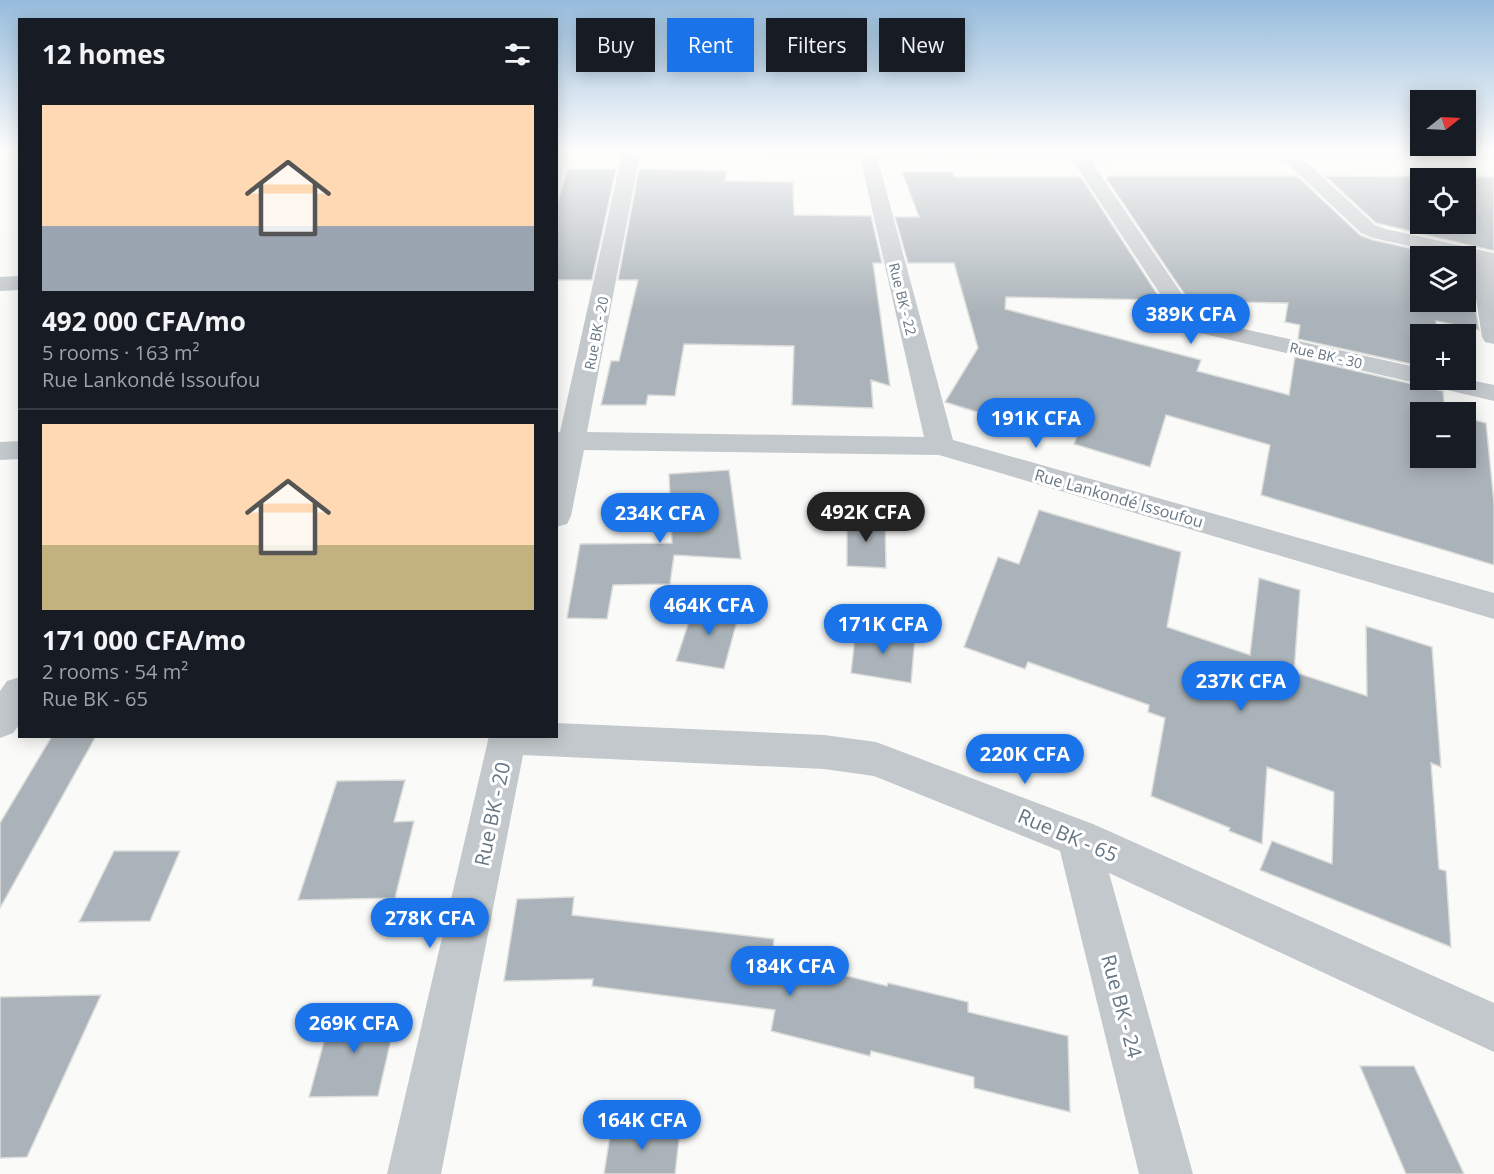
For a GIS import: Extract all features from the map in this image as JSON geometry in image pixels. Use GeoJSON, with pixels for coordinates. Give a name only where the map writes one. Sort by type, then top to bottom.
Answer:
{"type":"FeatureCollection","features":[{"type":"Feature","properties":{"kind":"street","name":"Rue BK - 20"},"geometry":{"type":"LineString","coordinates":[[558,499],[565,441],[619,204]]}},
{"type":"Feature","properties":{"kind":"street","name":"Rue BK - 22"},"geometry":{"type":"LineString","coordinates":[[881,204],[940,446]]}},
{"type":"Feature","properties":{"kind":"street","name":"Rue BK - 30"},"geometry":{"type":"LineString","coordinates":[[1111,204],[1191,324],[1410,374]]}},
{"type":"Feature","properties":{"kind":"street"},"geometry":{"type":"LineString","coordinates":[[1340,204],[1368,229],[1380,234],[1487,258],[1494,337]]}},
{"type":"Feature","properties":{"kind":"street"},"geometry":{"type":"LineString","coordinates":[[0,284],[18,283]]}},
{"type":"Feature","properties":{"kind":"street"},"geometry":{"type":"LineString","coordinates":[[1476,389],[1494,393]]}},
{"type":"Feature","properties":{"kind":"street","name":"Rue Lankondé Issoufou"},"geometry":{"type":"LineString","coordinates":[[565,441],[940,446],[1494,606]]}},
{"type":"Feature","properties":{"kind":"street"},"geometry":{"type":"LineString","coordinates":[[0,451],[18,450]]}},
{"type":"Feature","properties":{"kind":"street"},"geometry":{"type":"LineString","coordinates":[[0,722],[18,695]]}},
{"type":"Feature","properties":{"kind":"street","name":"Rue BK - 20"},"geometry":{"type":"LineString","coordinates":[[414,1174],[508,738]]}},
{"type":"Feature","properties":{"kind":"street","name":"Rue BK - 65"},"geometry":{"type":"LineString","coordinates":[[529,738],[824,752],[876,759],[1078,838],[1494,1028]]}},
{"type":"Feature","properties":{"kind":"street","name":"Rue BK - 24"},"geometry":{"type":"LineString","coordinates":[[1078,838],[1166,1174]]}},
{"type":"Feature","properties":{"kind":"building"},"geometry":{"type":"Polygon","coordinates":[[[558,204],[608,204],[592,280],[558,280],[558,204]]]}},
{"type":"Feature","properties":{"kind":"building"},"geometry":{"type":"Polygon","coordinates":[[[632,204],[794,204],[794,215],[871,216],[882,263],[873,263],[890,386],[871,380],[873,408],[792,405],[794,346],[684,344],[675,396],[648,395],[646,405],[601,405],[611,361],[619,361],[638,280],[618,280],[632,204]]]}},
{"type":"Feature","properties":{"kind":"building"},"geometry":{"type":"Polygon","coordinates":[[[914,204],[1098,204],[1161,300],[1006,297],[1005,309],[1201,360],[1197,371],[1289,395],[1295,357],[1410,383],[1410,390],[1443,391],[1444,402],[1410,402],[1410,468],[1476,468],[1476,420],[1486,423],[1494,503],[1494,565],[1261,495],[1270,445],[1166,415],[1150,467],[1074,444],[1078,434],[1016,415],[1012,423],[945,402],[978,348],[954,263],[908,263],[895,217],[919,217],[914,204]]]}},
{"type":"Feature","properties":{"kind":"building"},"geometry":{"type":"Polygon","coordinates":[[[1123,204],[1327,204],[1360,235],[1410,248],[1410,312],[1476,311],[1479,330],[1476,329],[1476,324],[1450,324],[1436,321],[1436,324],[1410,324],[1410,364],[1298,339],[1300,325],[1285,322],[1288,303],[1189,301],[1123,204]]]}},
{"type":"Feature","properties":{"kind":"building"},"geometry":{"type":"Polygon","coordinates":[[[1355,204],[1410,204],[1410,231],[1376,223],[1355,204]]]}},
{"type":"Feature","properties":{"kind":"building"},"geometry":{"type":"Polygon","coordinates":[[[1476,204],[1494,204],[1494,251],[1422,234],[1476,234],[1476,204]]]}},
{"type":"Feature","properties":{"kind":"building"},"geometry":{"type":"Polygon","coordinates":[[[729,470],[741,559],[674,555],[670,584],[613,585],[607,619],[567,618],[580,544],[672,543],[669,474],[729,470]]]}},
{"type":"Feature","properties":{"kind":"building"},"geometry":{"type":"Polygon","coordinates":[[[1039,510],[1181,552],[1167,627],[1250,655],[1259,578],[1300,590],[1294,672],[1367,696],[1366,626],[1432,647],[1441,767],[1431,763],[1439,869],[1446,871],[1451,947],[1260,870],[1272,841],[1332,864],[1334,792],[1267,767],[1262,844],[1229,831],[1230,828],[1151,796],[1165,718],[1148,712],[1149,705],[1028,662],[1025,669],[964,647],[998,557],[1019,564],[1039,510]]]}},
{"type":"Feature","properties":{"kind":"building"},"geometry":{"type":"Polygon","coordinates":[[[847,518],[885,521],[886,568],[847,566],[847,518]]]}},
{"type":"Feature","properties":{"kind":"building"},"geometry":{"type":"Polygon","coordinates":[[[695,603],[740,610],[724,669],[676,661],[695,603]]]}},
{"type":"Feature","properties":{"kind":"building"},"geometry":{"type":"Polygon","coordinates":[[[856,628],[915,637],[911,683],[851,673],[856,628]]]}},
{"type":"Feature","properties":{"kind":"building"},"geometry":{"type":"Polygon","coordinates":[[[51,738],[95,738],[0,908],[0,823],[51,738]]]}},
{"type":"Feature","properties":{"kind":"building"},"geometry":{"type":"Polygon","coordinates":[[[405,780],[394,822],[414,821],[395,898],[298,900],[337,781],[405,780]]]}},
{"type":"Feature","properties":{"kind":"building"},"geometry":{"type":"Polygon","coordinates":[[[114,851],[180,851],[150,921],[79,922],[114,851]]]}},
{"type":"Feature","properties":{"kind":"building"},"geometry":{"type":"Polygon","coordinates":[[[574,897],[572,915],[774,939],[772,957],[887,986],[888,983],[968,1002],[968,1012],[1068,1036],[1070,1112],[974,1088],[974,1077],[871,1051],[870,1056],[771,1031],[775,1010],[592,986],[593,979],[504,981],[517,899],[574,897]]]}},
{"type":"Feature","properties":{"kind":"building"},"geometry":{"type":"Polygon","coordinates":[[[101,995],[27,1157],[0,1158],[0,997],[101,995]]]}},
{"type":"Feature","properties":{"kind":"building"},"geometry":{"type":"Polygon","coordinates":[[[398,1009],[378,1096],[309,1097],[332,1012],[398,1009]]]}},
{"type":"Feature","properties":{"kind":"building"},"geometry":{"type":"Polygon","coordinates":[[[1360,1066],[1414,1066],[1464,1174],[1406,1174],[1360,1066]]]}},
{"type":"Feature","properties":{"kind":"building"},"geometry":{"type":"Polygon","coordinates":[[[612,1123],[680,1131],[675,1174],[604,1174],[612,1123]]]}}]}
